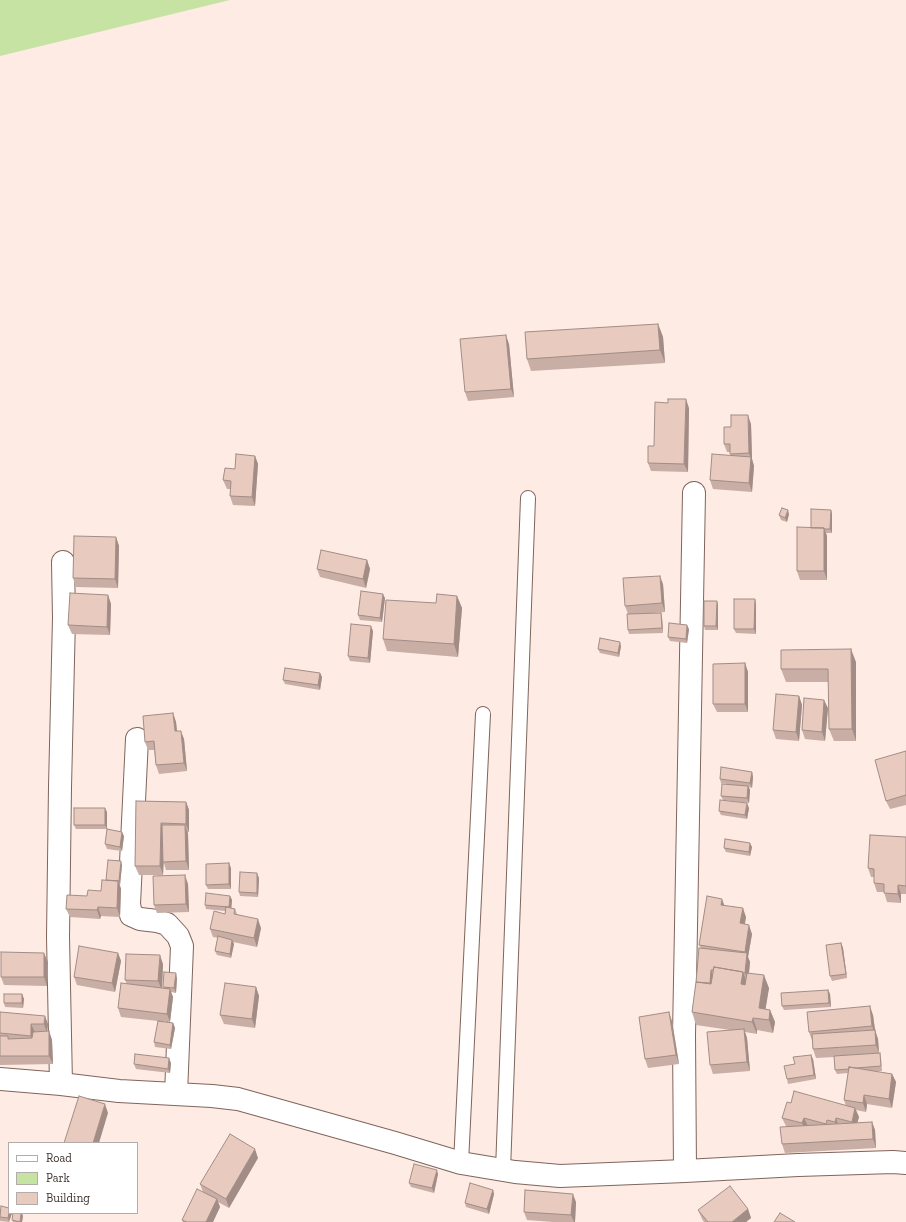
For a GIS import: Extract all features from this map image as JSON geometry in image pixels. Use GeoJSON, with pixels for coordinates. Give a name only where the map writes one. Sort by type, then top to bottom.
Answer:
{"type":"FeatureCollection","features":[{"type":"Feature","properties":{"kind":"street"},"geometry":{"type":"LineString","coordinates":[[685,1171],[684,1035],[694,493]]}},
{"type":"Feature","properties":{"kind":"street"},"geometry":{"type":"LineString","coordinates":[[61,1084],[58,937],[64,618],[63,562]]}},
{"type":"Feature","properties":{"kind":"street"},"geometry":{"type":"LineString","coordinates":[[137,739],[129,904],[131,915],[140,919],[167,924],[178,936],[182,946],[176,1094]]}},
{"type":"Feature","properties":{"kind":"street"},"geometry":{"type":"LineString","coordinates":[[0,1079],[119,1091],[212,1096],[238,1100],[395,1143],[461,1163],[514,1172],[560,1176],[798,1165],[893,1162],[906,1163]]}},
{"type":"Feature","properties":{"kind":"lane"},"geometry":{"type":"LineString","coordinates":[[503,1170],[528,498]]}},
{"type":"Feature","properties":{"kind":"lane"},"geometry":{"type":"LineString","coordinates":[[461,1163],[483,714]]}},
{"type":"Feature","properties":{"kind":"green space"},"geometry":{"type":"Polygon","coordinates":[[[0,0],[230,0],[0,56],[0,0]]]}},
{"type":"Feature","properties":{"kind":"building"},"geometry":{"type":"Polygon","coordinates":[[[658,324],[660,350],[527,359],[525,332],[658,324]]]}},
{"type":"Feature","properties":{"kind":"building"},"geometry":{"type":"Polygon","coordinates":[[[506,335],[511,389],[465,392],[460,339],[506,335]]]}},
{"type":"Feature","properties":{"kind":"building"},"geometry":{"type":"Polygon","coordinates":[[[668,399],[686,399],[684,464],[648,463],[648,446],[654,446],[655,402],[668,403],[668,399]]]}},
{"type":"Feature","properties":{"kind":"building"},"geometry":{"type":"Polygon","coordinates":[[[731,415],[748,415],[749,453],[730,454],[730,444],[724,444],[724,427],[731,427],[731,415]]]}},
{"type":"Feature","properties":{"kind":"building"},"geometry":{"type":"Polygon","coordinates":[[[236,454],[255,456],[252,497],[230,496],[231,481],[223,480],[225,468],[235,469],[236,454]]]}},
{"type":"Feature","properties":{"kind":"building"},"geometry":{"type":"Polygon","coordinates":[[[712,454],[751,457],[749,483],[710,480],[712,454]]]}},
{"type":"Feature","properties":{"kind":"building"},"geometry":{"type":"Polygon","coordinates":[[[782,508],[788,510],[785,518],[779,515],[782,508]]]}},
{"type":"Feature","properties":{"kind":"building"},"geometry":{"type":"Polygon","coordinates":[[[811,509],[831,510],[830,529],[811,528],[811,509]]]}},
{"type":"Feature","properties":{"kind":"building"},"geometry":{"type":"Polygon","coordinates":[[[797,527],[824,528],[824,571],[797,571],[797,527]]]}},
{"type":"Feature","properties":{"kind":"building"},"geometry":{"type":"Polygon","coordinates":[[[74,536],[116,537],[115,579],[73,578],[74,536]]]}},
{"type":"Feature","properties":{"kind":"building"},"geometry":{"type":"Polygon","coordinates":[[[321,550],[367,560],[363,579],[317,569],[321,550]]]}},
{"type":"Feature","properties":{"kind":"building"},"geometry":{"type":"Polygon","coordinates":[[[660,576],[662,603],[625,606],[623,578],[660,576]]]}},
{"type":"Feature","properties":{"kind":"building"},"geometry":{"type":"Polygon","coordinates":[[[361,591],[383,594],[380,618],[358,615],[361,591]]]}},
{"type":"Feature","properties":{"kind":"building"},"geometry":{"type":"Polygon","coordinates":[[[70,593],[108,595],[107,627],[68,625],[70,593]]]}},
{"type":"Feature","properties":{"kind":"building"},"geometry":{"type":"Polygon","coordinates":[[[437,594],[457,596],[454,644],[383,639],[386,600],[436,603],[437,594]]]}},
{"type":"Feature","properties":{"kind":"building"},"geometry":{"type":"Polygon","coordinates":[[[734,599],[755,599],[754,629],[734,629],[734,599]]]}},
{"type":"Feature","properties":{"kind":"building"},"geometry":{"type":"Polygon","coordinates":[[[704,601],[717,601],[716,626],[704,626],[704,601]]]}},
{"type":"Feature","properties":{"kind":"building"},"geometry":{"type":"Polygon","coordinates":[[[661,613],[662,628],[628,630],[627,614],[661,613]]]}},
{"type":"Feature","properties":{"kind":"building"},"geometry":{"type":"Polygon","coordinates":[[[669,623],[687,625],[686,639],[668,637],[669,623]]]}},
{"type":"Feature","properties":{"kind":"building"},"geometry":{"type":"Polygon","coordinates":[[[351,624],[371,626],[368,658],[348,656],[351,624]]]}},
{"type":"Feature","properties":{"kind":"building"},"geometry":{"type":"Polygon","coordinates":[[[600,638],[620,642],[618,653],[598,649],[600,638]]]}},
{"type":"Feature","properties":{"kind":"building"},"geometry":{"type":"Polygon","coordinates":[[[851,649],[852,729],[829,729],[828,669],[781,669],[781,650],[851,649]]]}},
{"type":"Feature","properties":{"kind":"building"},"geometry":{"type":"Polygon","coordinates":[[[745,663],[745,704],[713,704],[713,664],[745,663]]]}},
{"type":"Feature","properties":{"kind":"building"},"geometry":{"type":"Polygon","coordinates":[[[285,668],[320,673],[318,685],[283,680],[285,668]]]}},
{"type":"Feature","properties":{"kind":"building"},"geometry":{"type":"Polygon","coordinates":[[[776,694],[799,696],[796,732],[773,730],[776,694]]]}},
{"type":"Feature","properties":{"kind":"building"},"geometry":{"type":"Polygon","coordinates":[[[804,698],[824,700],[822,732],[802,730],[804,698]]]}},
{"type":"Feature","properties":{"kind":"building"},"geometry":{"type":"Polygon","coordinates":[[[173,713],[175,731],[181,731],[184,763],[156,765],[154,741],[145,742],[143,716],[173,713]]]}},
{"type":"Feature","properties":{"kind":"building"},"geometry":{"type":"Polygon","coordinates":[[[906,751],[906,795],[886,801],[875,760],[906,751]]]}},
{"type":"Feature","properties":{"kind":"building"},"geometry":{"type":"Polygon","coordinates":[[[721,767],[752,772],[750,783],[720,779],[721,767]]]}},
{"type":"Feature","properties":{"kind":"building"},"geometry":{"type":"Polygon","coordinates":[[[722,784],[748,786],[747,798],[721,796],[722,784]]]}},
{"type":"Feature","properties":{"kind":"building"},"geometry":{"type":"Polygon","coordinates":[[[720,800],[747,803],[745,815],[719,811],[720,800]]]}},
{"type":"Feature","properties":{"kind":"building"},"geometry":{"type":"Polygon","coordinates":[[[136,801],[186,802],[186,824],[161,823],[160,866],[135,866],[136,801]]]}},
{"type":"Feature","properties":{"kind":"building"},"geometry":{"type":"Polygon","coordinates":[[[74,808],[105,808],[105,825],[74,825],[74,808]]]}},
{"type":"Feature","properties":{"kind":"building"},"geometry":{"type":"Polygon","coordinates":[[[162,825],[185,825],[186,861],[163,862],[162,825]]]}},
{"type":"Feature","properties":{"kind":"building"},"geometry":{"type":"Polygon","coordinates":[[[107,829],[122,832],[120,847],[105,844],[107,829]]]}},
{"type":"Feature","properties":{"kind":"building"},"geometry":{"type":"Polygon","coordinates":[[[870,835],[906,837],[906,886],[898,885],[898,894],[884,893],[884,884],[874,883],[874,869],[868,868],[870,835]]]}},
{"type":"Feature","properties":{"kind":"building"},"geometry":{"type":"Polygon","coordinates":[[[725,839],[750,843],[749,852],[724,848],[725,839]]]}},
{"type":"Feature","properties":{"kind":"building"},"geometry":{"type":"Polygon","coordinates":[[[108,860],[121,861],[119,881],[106,880],[108,860]]]}},
{"type":"Feature","properties":{"kind":"building"},"geometry":{"type":"Polygon","coordinates":[[[229,863],[229,884],[206,885],[206,864],[229,863]]]}},
{"type":"Feature","properties":{"kind":"building"},"geometry":{"type":"Polygon","coordinates":[[[240,872],[257,873],[257,893],[239,892],[240,872]]]}},
{"type":"Feature","properties":{"kind":"building"},"geometry":{"type":"Polygon","coordinates":[[[185,875],[186,904],[154,905],[153,876],[185,875]]]}},
{"type":"Feature","properties":{"kind":"building"},"geometry":{"type":"Polygon","coordinates":[[[102,880],[118,881],[117,908],[98,907],[97,910],[66,909],[67,895],[87,896],[88,890],[101,891],[102,880]]]}},
{"type":"Feature","properties":{"kind":"building"},"geometry":{"type":"Polygon","coordinates":[[[206,893],[230,896],[229,907],[205,905],[206,893]]]}},
{"type":"Feature","properties":{"kind":"building"},"geometry":{"type":"Polygon","coordinates":[[[707,896],[722,899],[721,905],[743,908],[740,923],[749,925],[745,952],[699,945],[707,896]]]}},
{"type":"Feature","properties":{"kind":"building"},"geometry":{"type":"Polygon","coordinates":[[[226,907],[235,909],[234,914],[258,919],[254,938],[210,929],[214,911],[225,914],[226,907]]]}},
{"type":"Feature","properties":{"kind":"building"},"geometry":{"type":"Polygon","coordinates":[[[218,936],[232,940],[230,954],[215,951],[218,936]]]}},
{"type":"Feature","properties":{"kind":"building"},"geometry":{"type":"Polygon","coordinates":[[[841,943],[846,974],[830,976],[826,945],[841,943]]]}},
{"type":"Feature","properties":{"kind":"building"},"geometry":{"type":"Polygon","coordinates":[[[79,946],[118,953],[112,983],[74,977],[79,946]]]}},
{"type":"Feature","properties":{"kind":"building"},"geometry":{"type":"Polygon","coordinates":[[[699,948],[747,953],[745,973],[714,967],[713,970],[711,970],[710,983],[696,982],[699,948]]]}},
{"type":"Feature","properties":{"kind":"building"},"geometry":{"type":"Polygon","coordinates":[[[1,952],[44,953],[44,977],[1,977],[1,952]]]}},
{"type":"Feature","properties":{"kind":"building"},"geometry":{"type":"Polygon","coordinates":[[[126,954],[160,955],[158,981],[125,980],[126,954]]]}},
{"type":"Feature","properties":{"kind":"building"},"geometry":{"type":"Polygon","coordinates":[[[714,967],[743,972],[741,984],[745,985],[747,973],[764,975],[759,1008],[770,1010],[769,1020],[753,1018],[752,1022],[692,1012],[696,982],[711,984],[714,967]]]}},
{"type":"Feature","properties":{"kind":"building"},"geometry":{"type":"Polygon","coordinates":[[[164,972],[176,973],[174,988],[163,987],[164,972]]]}},
{"type":"Feature","properties":{"kind":"building"},"geometry":{"type":"Polygon","coordinates":[[[121,983],[170,989],[167,1014],[118,1008],[121,983]]]}},
{"type":"Feature","properties":{"kind":"building"},"geometry":{"type":"Polygon","coordinates":[[[225,983],[256,987],[252,1019],[220,1015],[225,983]]]}},
{"type":"Feature","properties":{"kind":"building"},"geometry":{"type":"Polygon","coordinates":[[[828,990],[829,1003],[782,1006],[781,993],[828,990]]]}},
{"type":"Feature","properties":{"kind":"building"},"geometry":{"type":"Polygon","coordinates":[[[4,994],[22,994],[22,1003],[4,1003],[4,994]]]}},
{"type":"Feature","properties":{"kind":"building"},"geometry":{"type":"Polygon","coordinates":[[[870,1006],[872,1026],[809,1032],[807,1012],[870,1006]]]}},
{"type":"Feature","properties":{"kind":"building"},"geometry":{"type":"Polygon","coordinates":[[[0,1012],[45,1016],[44,1024],[31,1024],[31,1036],[0,1033],[0,1012]]]}},
{"type":"Feature","properties":{"kind":"building"},"geometry":{"type":"Polygon","coordinates":[[[669,1012],[676,1055],[645,1059],[639,1017],[669,1012]]]}},
{"type":"Feature","properties":{"kind":"building"},"geometry":{"type":"Polygon","coordinates":[[[158,1021],[173,1023],[170,1045],[154,1042],[158,1021]]]}},
{"type":"Feature","properties":{"kind":"building"},"geometry":{"type":"Polygon","coordinates":[[[744,1029],[747,1062],[710,1065],[707,1032],[744,1029]]]}},
{"type":"Feature","properties":{"kind":"building"},"geometry":{"type":"Polygon","coordinates":[[[875,1030],[876,1045],[813,1049],[812,1034],[875,1030]]]}},
{"type":"Feature","properties":{"kind":"building"},"geometry":{"type":"Polygon","coordinates":[[[49,1031],[49,1056],[0,1056],[0,1036],[8,1036],[8,1039],[32,1038],[33,1032],[49,1031]]]}},
{"type":"Feature","properties":{"kind":"building"},"geometry":{"type":"Polygon","coordinates":[[[880,1053],[881,1066],[856,1068],[849,1067],[849,1069],[835,1070],[834,1056],[880,1053]]]}},
{"type":"Feature","properties":{"kind":"building"},"geometry":{"type":"Polygon","coordinates":[[[135,1054],[169,1058],[168,1069],[134,1064],[135,1054]]]}},
{"type":"Feature","properties":{"kind":"building"},"geometry":{"type":"Polygon","coordinates":[[[811,1055],[814,1075],[787,1079],[784,1066],[795,1064],[793,1057],[811,1055]]]}},
{"type":"Feature","properties":{"kind":"building"},"geometry":{"type":"Polygon","coordinates":[[[849,1067],[892,1074],[889,1099],[864,1095],[863,1103],[844,1100],[849,1067]]]}},
{"type":"Feature","properties":{"kind":"building"},"geometry":{"type":"Polygon","coordinates":[[[794,1091],[855,1108],[852,1122],[836,1118],[835,1122],[827,1120],[826,1124],[804,1118],[802,1123],[782,1118],[787,1102],[791,1103],[794,1091]]]}},
{"type":"Feature","properties":{"kind":"building"},"geometry":{"type":"Polygon","coordinates":[[[79,1096],[105,1104],[93,1142],[64,1142],[79,1096]]]}},
{"type":"Feature","properties":{"kind":"building"},"geometry":{"type":"Polygon","coordinates":[[[872,1122],[873,1139],[782,1144],[780,1127],[872,1122]]]}},
{"type":"Feature","properties":{"kind":"building"},"geometry":{"type":"Polygon","coordinates":[[[230,1134],[255,1149],[226,1199],[200,1184],[230,1134]]]}},
{"type":"Feature","properties":{"kind":"building"},"geometry":{"type":"Polygon","coordinates":[[[414,1164],[437,1170],[432,1188],[409,1183],[414,1164]]]}},
{"type":"Feature","properties":{"kind":"building"},"geometry":{"type":"Polygon","coordinates":[[[470,1183],[493,1190],[487,1209],[465,1203],[470,1183]]]}},
{"type":"Feature","properties":{"kind":"building"},"geometry":{"type":"Polygon","coordinates":[[[730,1186],[748,1209],[732,1222],[708,1222],[698,1210],[730,1186]]]}},
{"type":"Feature","properties":{"kind":"building"},"geometry":{"type":"Polygon","coordinates":[[[197,1189],[217,1199],[206,1222],[187,1222],[182,1220],[197,1189]]]}},
{"type":"Feature","properties":{"kind":"building"},"geometry":{"type":"Polygon","coordinates":[[[525,1190],[573,1194],[571,1215],[524,1212],[525,1190]]]}},
{"type":"Feature","properties":{"kind":"building"},"geometry":{"type":"Polygon","coordinates":[[[1,1206],[8,1208],[8,1218],[0,1217],[1,1206]]]}},
{"type":"Feature","properties":{"kind":"building"},"geometry":{"type":"Polygon","coordinates":[[[780,1213],[795,1222],[774,1222],[780,1213]]]}},
{"type":"Feature","properties":{"kind":"building"},"geometry":{"type":"Polygon","coordinates":[[[13,1214],[21,1214],[20,1222],[12,1220],[13,1214]]]}}]}
